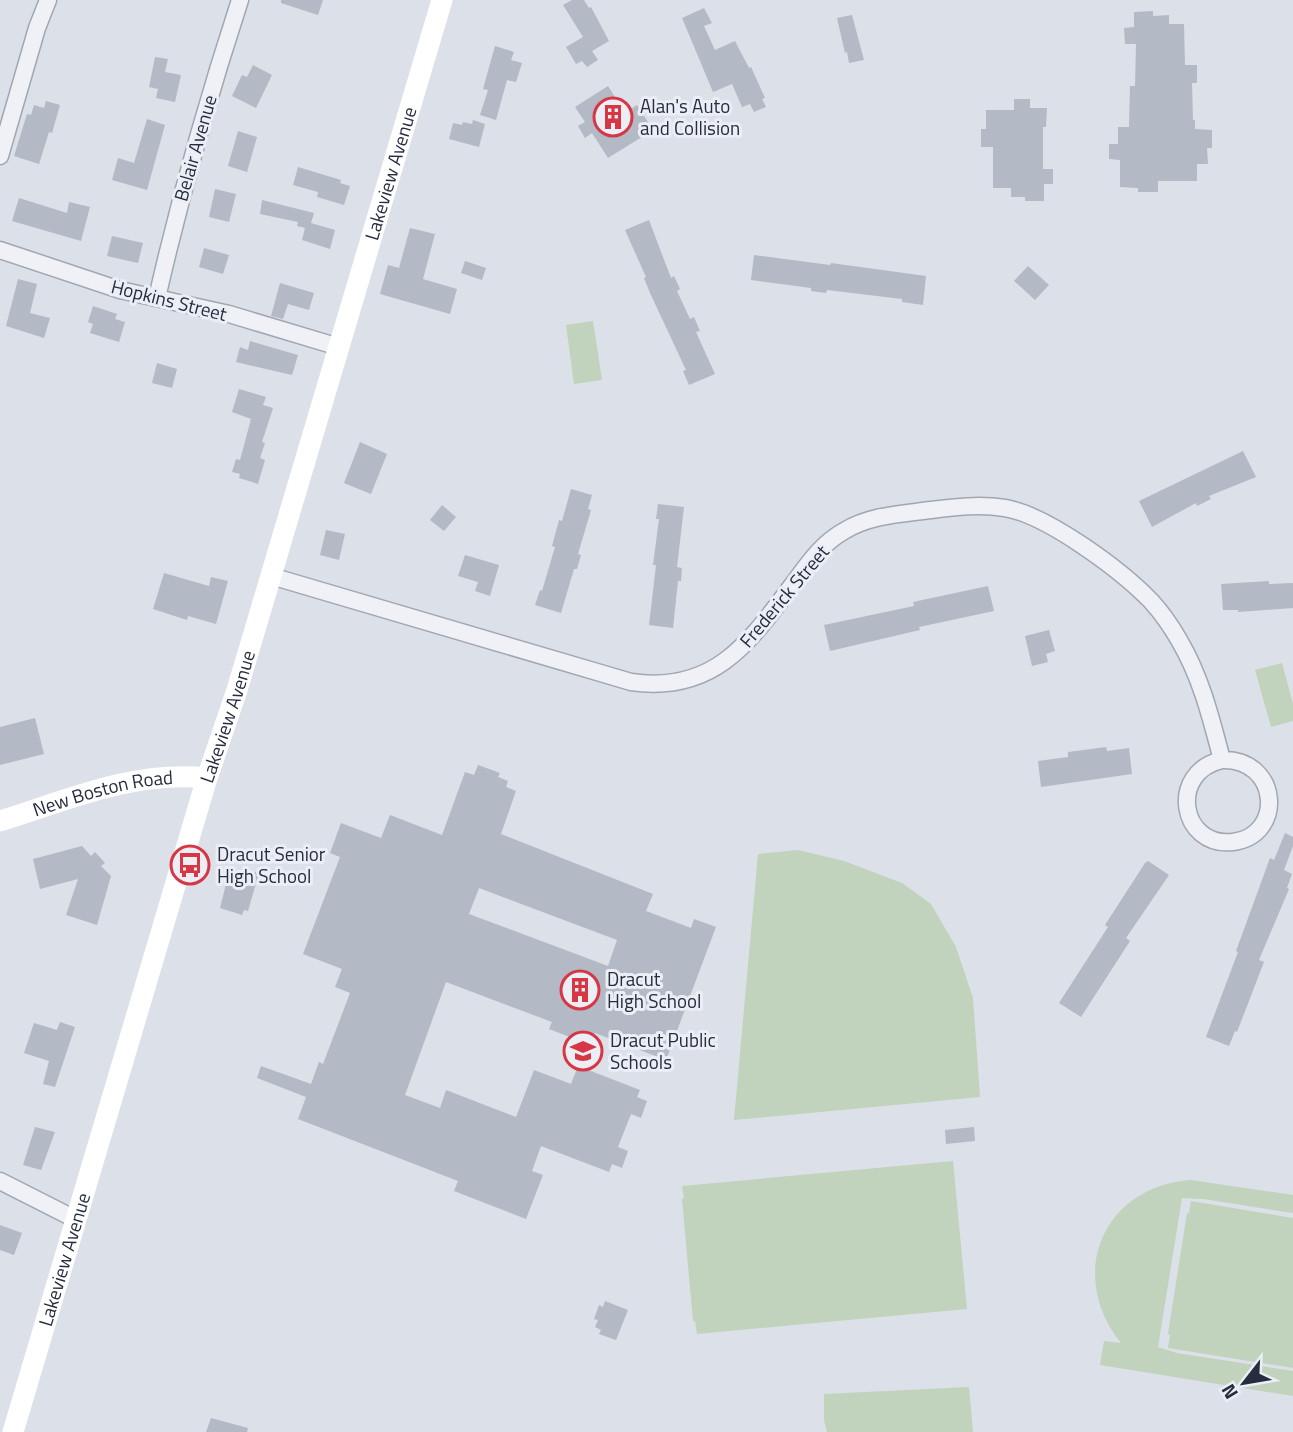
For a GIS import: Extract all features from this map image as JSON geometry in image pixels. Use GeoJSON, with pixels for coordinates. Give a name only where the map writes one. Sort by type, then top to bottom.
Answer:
{"type":"FeatureCollection","features":[{"type":"Feature","properties":{"kind":"main road","name":"Lakeview Avenue"},"geometry":{"type":"LineString","coordinates":[[13,1432],[442,0]]}},
{"type":"Feature","properties":{"kind":"main road","name":"New Boston Road"},"geometry":{"type":"LineString","coordinates":[[0,821],[127,781],[178,775],[207,778]]}},
{"type":"Feature","properties":{"kind":"street"},"geometry":{"type":"LineString","coordinates":[[0,156],[37,28],[48,0]]}},
{"type":"Feature","properties":{"kind":"street","name":"Belair Avenue"},"geometry":{"type":"LineString","coordinates":[[157,298],[175,220],[214,80],[240,0]]}},
{"type":"Feature","properties":{"kind":"street","name":"Hopkins Street"},"geometry":{"type":"LineString","coordinates":[[0,250],[120,290],[229,314],[339,347]]}},
{"type":"Feature","properties":{"kind":"street","name":"Frederick Street"},"geometry":{"type":"LineString","coordinates":[[271,576],[631,682],[662,684],[698,675],[731,657],[757,632],[819,550],[853,525],[880,517],[946,508],[1005,508],[1037,518],[1074,541],[1123,576],[1160,611],[1180,642],[1198,678],[1222,760]]}},
{"type":"Feature","properties":{"kind":"street"},"geometry":{"type":"LineString","coordinates":[[1231,759],[1247,764],[1260,775],[1268,790],[1269,808],[1263,823],[1252,835],[1237,841],[1221,842],[1206,836],[1194,824],[1187,809],[1187,792],[1194,776],[1207,765],[1222,760],[1231,759]]}},
{"type":"Feature","properties":{"kind":"street"},"geometry":{"type":"LineString","coordinates":[[0,1181],[77,1220]]}},
{"type":"Feature","properties":{"kind":"green space"},"geometry":{"type":"Polygon","coordinates":[[[593,321],[602,380],[574,384],[566,325],[593,321]]]}},
{"type":"Feature","properties":{"kind":"green space"},"geometry":{"type":"Polygon","coordinates":[[[1282,663],[1293,704],[1293,721],[1271,727],[1255,670],[1282,663]]]}},
{"type":"Feature","properties":{"kind":"green space"},"geometry":{"type":"Polygon","coordinates":[[[798,850],[844,861],[902,883],[931,904],[956,947],[973,998],[980,1097],[734,1120],[758,854],[798,850]]]}},
{"type":"Feature","properties":{"kind":"green space"},"geometry":{"type":"Polygon","coordinates":[[[953,1161],[967,1309],[697,1334],[693,1321],[682,1186],[953,1161]]]}},
{"type":"Feature","properties":{"kind":"green space"},"geometry":{"type":"Polygon","coordinates":[[[1191,1180],[1293,1195],[1293,1213],[1182,1198],[1158,1347],[1177,1353],[1293,1371],[1293,1396],[1100,1365],[1104,1341],[1121,1343],[1105,1317],[1096,1290],[1096,1263],[1102,1238],[1116,1216],[1135,1198],[1160,1186],[1191,1180]]]}},
{"type":"Feature","properties":{"kind":"green space"},"geometry":{"type":"Polygon","coordinates":[[[1191,1201],[1293,1218],[1293,1368],[1168,1348],[1168,1334],[1191,1201]]]}},
{"type":"Feature","properties":{"kind":"green space"},"geometry":{"type":"Polygon","coordinates":[[[969,1387],[973,1432],[827,1432],[824,1394],[969,1387]]]}},
{"type":"Feature","properties":{"kind":"building"},"geometry":{"type":"Polygon","coordinates":[[[281,0],[323,0],[318,15],[281,3],[281,0]]]}},
{"type":"Feature","properties":{"kind":"building"},"geometry":{"type":"Polygon","coordinates":[[[572,0],[584,0],[589,8],[591,7],[609,41],[592,51],[598,60],[587,67],[582,61],[576,64],[566,47],[583,37],[563,5],[572,0]]]}},
{"type":"Feature","properties":{"kind":"building"},"geometry":{"type":"Polygon","coordinates":[[[704,8],[712,23],[704,26],[715,50],[735,41],[749,68],[751,67],[765,98],[762,99],[766,107],[754,112],[750,104],[742,107],[732,84],[713,92],[682,18],[704,8]]]}},
{"type":"Feature","properties":{"kind":"building"},"geometry":{"type":"Polygon","coordinates":[[[1153,11],[1153,16],[1169,15],[1169,24],[1184,24],[1185,65],[1197,65],[1197,83],[1192,83],[1195,129],[1212,130],[1212,148],[1207,148],[1208,164],[1197,164],[1197,181],[1158,181],[1158,192],[1138,192],[1138,188],[1120,187],[1120,160],[1109,159],[1109,144],[1118,144],[1118,127],[1129,127],[1130,86],[1135,86],[1136,44],[1125,44],[1124,28],[1134,27],[1134,12],[1153,11]]]}},
{"type":"Feature","properties":{"kind":"building"},"geometry":{"type":"Polygon","coordinates":[[[852,15],[864,60],[849,63],[837,18],[852,15]]]}},
{"type":"Feature","properties":{"kind":"building"},"geometry":{"type":"Polygon","coordinates":[[[495,46],[514,52],[511,60],[522,63],[516,82],[507,80],[496,120],[480,115],[488,90],[483,89],[495,46]]]}},
{"type":"Feature","properties":{"kind":"building"},"geometry":{"type":"Polygon","coordinates":[[[155,57],[168,59],[165,72],[181,75],[175,102],[156,98],[158,89],[149,87],[155,57]]]}},
{"type":"Feature","properties":{"kind":"building"},"geometry":{"type":"Polygon","coordinates":[[[253,65],[272,75],[256,108],[232,96],[242,75],[247,77],[253,65]]]}},
{"type":"Feature","properties":{"kind":"building","name":"Alan's Auto and Collision"},"geometry":{"type":"Polygon","coordinates":[[[608,86],[625,113],[637,105],[653,130],[608,158],[592,133],[585,138],[578,126],[585,122],[575,107],[608,86]]]}},
{"type":"Feature","properties":{"kind":"building"},"geometry":{"type":"Polygon","coordinates":[[[1014,99],[1030,99],[1030,108],[1047,108],[1046,127],[1043,127],[1043,169],[1053,169],[1053,184],[1044,184],[1044,201],[1025,201],[1025,197],[1011,197],[1011,188],[993,188],[993,147],[981,147],[981,129],[986,129],[986,110],[1014,110],[1014,99]]]}},
{"type":"Feature","properties":{"kind":"building"},"geometry":{"type":"Polygon","coordinates":[[[46,101],[60,105],[39,164],[14,156],[27,114],[31,115],[34,105],[44,108],[46,101]]]}},
{"type":"Feature","properties":{"kind":"building"},"geometry":{"type":"Polygon","coordinates":[[[147,119],[165,125],[147,190],[112,180],[118,158],[134,163],[147,119]]]}},
{"type":"Feature","properties":{"kind":"building"},"geometry":{"type":"Polygon","coordinates":[[[473,120],[485,124],[479,147],[449,139],[453,123],[472,124],[473,120]]]}},
{"type":"Feature","properties":{"kind":"building"},"geometry":{"type":"Polygon","coordinates":[[[238,131],[257,137],[247,172],[228,166],[238,131]]]}},
{"type":"Feature","properties":{"kind":"building"},"geometry":{"type":"Polygon","coordinates":[[[298,167],[341,180],[340,183],[350,186],[344,205],[317,197],[318,192],[293,185],[298,167]]]}},
{"type":"Feature","properties":{"kind":"building"},"geometry":{"type":"Polygon","coordinates":[[[215,189],[236,194],[229,222],[209,217],[215,189]]]}},
{"type":"Feature","properties":{"kind":"building"},"geometry":{"type":"Polygon","coordinates":[[[19,198],[67,213],[69,202],[90,207],[81,241],[12,221],[19,198]]]}},
{"type":"Feature","properties":{"kind":"building"},"geometry":{"type":"Polygon","coordinates":[[[262,200],[314,213],[311,223],[335,230],[330,249],[302,240],[305,228],[297,226],[298,222],[260,214],[262,200]]]}},
{"type":"Feature","properties":{"kind":"building"},"geometry":{"type":"Polygon","coordinates":[[[649,220],[671,278],[674,276],[680,289],[677,291],[690,319],[694,317],[700,331],[696,332],[715,374],[689,385],[683,371],[686,370],[650,293],[644,278],[646,277],[625,230],[649,220]]]}},
{"type":"Feature","properties":{"kind":"building"},"geometry":{"type":"Polygon","coordinates":[[[410,228],[435,234],[423,279],[457,289],[450,314],[380,294],[388,265],[399,268],[410,228]]]}},
{"type":"Feature","properties":{"kind":"building"},"geometry":{"type":"Polygon","coordinates":[[[112,236],[143,243],[138,263],[107,256],[112,236]]]}},
{"type":"Feature","properties":{"kind":"building"},"geometry":{"type":"Polygon","coordinates":[[[204,248],[229,255],[223,274],[199,267],[204,248]]]}},
{"type":"Feature","properties":{"kind":"building"},"geometry":{"type":"Polygon","coordinates":[[[754,255],[926,276],[923,305],[902,302],[902,299],[827,290],[826,293],[811,291],[811,288],[751,280],[754,255]]]}},
{"type":"Feature","properties":{"kind":"building"},"geometry":{"type":"Polygon","coordinates":[[[465,261],[486,268],[482,280],[461,273],[465,261]]]}},
{"type":"Feature","properties":{"kind":"building"},"geometry":{"type":"Polygon","coordinates":[[[1028,266],[1049,285],[1035,300],[1014,281],[1028,266]]]}},
{"type":"Feature","properties":{"kind":"building"},"geometry":{"type":"Polygon","coordinates":[[[18,279],[37,284],[30,313],[50,318],[44,338],[6,326],[18,279]]]}},
{"type":"Feature","properties":{"kind":"building"},"geometry":{"type":"Polygon","coordinates":[[[280,283],[314,293],[309,310],[288,304],[283,319],[271,316],[280,283]]]}},
{"type":"Feature","properties":{"kind":"building"},"geometry":{"type":"Polygon","coordinates":[[[93,306],[117,314],[115,319],[125,322],[119,342],[90,333],[93,324],[88,322],[93,306]]]}},
{"type":"Feature","properties":{"kind":"building"},"geometry":{"type":"Polygon","coordinates":[[[250,341],[298,355],[292,375],[236,362],[240,347],[248,350],[250,341]]]}},
{"type":"Feature","properties":{"kind":"building"},"geometry":{"type":"Polygon","coordinates":[[[157,363],[177,369],[172,388],[152,383],[157,363]]]}},
{"type":"Feature","properties":{"kind":"building"},"geometry":{"type":"Polygon","coordinates":[[[239,389],[266,397],[263,405],[273,408],[262,442],[265,443],[260,458],[265,460],[258,484],[239,478],[240,474],[232,472],[236,459],[240,460],[251,419],[232,412],[239,389]]]}},
{"type":"Feature","properties":{"kind":"building"},"geometry":{"type":"Polygon","coordinates":[[[360,442],[387,454],[371,494],[344,483],[360,442]]]}},
{"type":"Feature","properties":{"kind":"building"},"geometry":{"type":"Polygon","coordinates":[[[1243,451],[1256,477],[1209,496],[1211,499],[1197,506],[1196,503],[1152,527],[1139,501],[1243,451]]]}},
{"type":"Feature","properties":{"kind":"building"},"geometry":{"type":"Polygon","coordinates":[[[571,489],[592,495],[588,509],[591,510],[578,554],[581,555],[577,569],[574,569],[561,613],[535,605],[540,590],[542,591],[555,547],[552,546],[559,520],[562,521],[571,489]]]}},
{"type":"Feature","properties":{"kind":"building"},"geometry":{"type":"Polygon","coordinates":[[[658,504],[684,507],[677,567],[682,568],[681,581],[678,581],[673,628],[649,625],[656,565],[653,565],[659,519],[656,519],[658,504]]]}},
{"type":"Feature","properties":{"kind":"building"},"geometry":{"type":"Polygon","coordinates":[[[442,505],[456,517],[444,531],[430,520],[442,505]]]}},
{"type":"Feature","properties":{"kind":"building"},"geometry":{"type":"Polygon","coordinates":[[[326,530],[345,534],[339,560],[320,555],[326,530]]]}},
{"type":"Feature","properties":{"kind":"building"},"geometry":{"type":"Polygon","coordinates":[[[465,555],[499,565],[490,596],[475,591],[478,582],[458,576],[465,555]]]}},
{"type":"Feature","properties":{"kind":"building"},"geometry":{"type":"Polygon","coordinates":[[[164,573],[209,586],[211,577],[228,581],[216,624],[188,616],[187,620],[153,609],[164,573]]]}},
{"type":"Feature","properties":{"kind":"building"},"geometry":{"type":"Polygon","coordinates":[[[1269,581],[1269,584],[1293,583],[1293,608],[1238,612],[1223,610],[1221,584],[1269,581]]]}},
{"type":"Feature","properties":{"kind":"building"},"geometry":{"type":"Polygon","coordinates":[[[988,586],[994,611],[919,627],[920,630],[830,651],[824,625],[914,606],[913,602],[988,586]]]}},
{"type":"Feature","properties":{"kind":"building"},"geometry":{"type":"Polygon","coordinates":[[[1049,630],[1055,651],[1046,654],[1048,662],[1032,666],[1025,636],[1049,630]]]}},
{"type":"Feature","properties":{"kind":"building"},"geometry":{"type":"Polygon","coordinates":[[[35,718],[44,754],[0,765],[0,727],[35,718]]]}},
{"type":"Feature","properties":{"kind":"building"},"geometry":{"type":"Polygon","coordinates":[[[1106,747],[1107,751],[1129,748],[1132,774],[1041,787],[1038,761],[1068,757],[1068,752],[1106,747]]]}},
{"type":"Feature","properties":{"kind":"building","name":"Dracut High School"},"geometry":{"type":"Polygon","coordinates":[[[478,765],[500,773],[498,777],[508,781],[506,787],[516,791],[501,834],[653,894],[646,911],[691,928],[694,919],[716,927],[666,1060],[595,1033],[591,1045],[549,1029],[552,1022],[446,982],[405,1095],[440,1108],[446,1090],[516,1117],[534,1070],[571,1084],[578,1066],[640,1090],[637,1097],[647,1101],[641,1118],[631,1114],[618,1147],[628,1151],[622,1168],[612,1164],[609,1172],[541,1146],[532,1171],[543,1175],[526,1219],[454,1191],[458,1181],[298,1119],[306,1097],[257,1078],[261,1066],[311,1084],[319,1062],[323,1064],[350,993],[335,987],[342,969],[303,954],[340,857],[330,853],[341,823],[381,838],[390,815],[442,835],[465,772],[474,775],[478,765]],[[479,888],[469,914],[608,966],[617,940],[479,888]]]}},
{"type":"Feature","properties":{"kind":"building"},"geometry":{"type":"Polygon","coordinates":[[[1285,833],[1293,837],[1293,846],[1284,870],[1292,874],[1287,888],[1289,889],[1259,960],[1264,962],[1229,1046],[1206,1037],[1270,858],[1274,860],[1285,833]]]}},
{"type":"Feature","properties":{"kind":"building"},"geometry":{"type":"Polygon","coordinates":[[[82,846],[91,856],[95,852],[105,863],[101,866],[111,876],[97,925],[66,915],[78,879],[40,889],[33,859],[82,846]]]}},
{"type":"Feature","properties":{"kind":"building"},"geometry":{"type":"Polygon","coordinates":[[[1148,861],[1169,875],[1126,938],[1130,941],[1081,1017],[1059,1003],[1108,927],[1105,925],[1148,861]]]}},
{"type":"Feature","properties":{"kind":"building"},"geometry":{"type":"Polygon","coordinates":[[[246,870],[259,873],[248,911],[244,910],[242,915],[220,908],[226,884],[240,888],[246,870]]]}},
{"type":"Feature","properties":{"kind":"building"},"geometry":{"type":"Polygon","coordinates":[[[60,1022],[75,1027],[55,1087],[43,1084],[49,1061],[24,1053],[34,1023],[57,1030],[60,1022]]]}},
{"type":"Feature","properties":{"kind":"building"},"geometry":{"type":"Polygon","coordinates":[[[35,1127],[55,1132],[41,1170],[23,1165],[35,1127]]]}},
{"type":"Feature","properties":{"kind":"building"},"geometry":{"type":"Polygon","coordinates":[[[974,1127],[975,1141],[946,1144],[945,1130],[974,1127]]]}},
{"type":"Feature","properties":{"kind":"building"},"geometry":{"type":"Polygon","coordinates":[[[0,1225],[22,1233],[14,1255],[0,1250],[0,1225]]]}},
{"type":"Feature","properties":{"kind":"building"},"geometry":{"type":"Polygon","coordinates":[[[605,1301],[628,1310],[616,1340],[599,1334],[601,1330],[595,1327],[598,1320],[594,1319],[599,1305],[603,1307],[605,1301]]]}},
{"type":"Feature","properties":{"kind":"building"},"geometry":{"type":"Polygon","coordinates":[[[211,1418],[248,1428],[247,1432],[206,1432],[211,1418]]]}},
{"type":"Feature","properties":{"kind":"place","name":"Alan's Auto and Collision"},"geometry":{"type":"Point","coordinates":[613,117]}},
{"type":"Feature","properties":{"kind":"place","name":"Dracut Senior High School"},"geometry":{"type":"Point","coordinates":[190,865]}},
{"type":"Feature","properties":{"kind":"place","name":"Dracut High School"},"geometry":{"type":"Point","coordinates":[580,990]}},
{"type":"Feature","properties":{"kind":"place","name":"Dracut Public Schools"},"geometry":{"type":"Point","coordinates":[583,1051]}}]}
